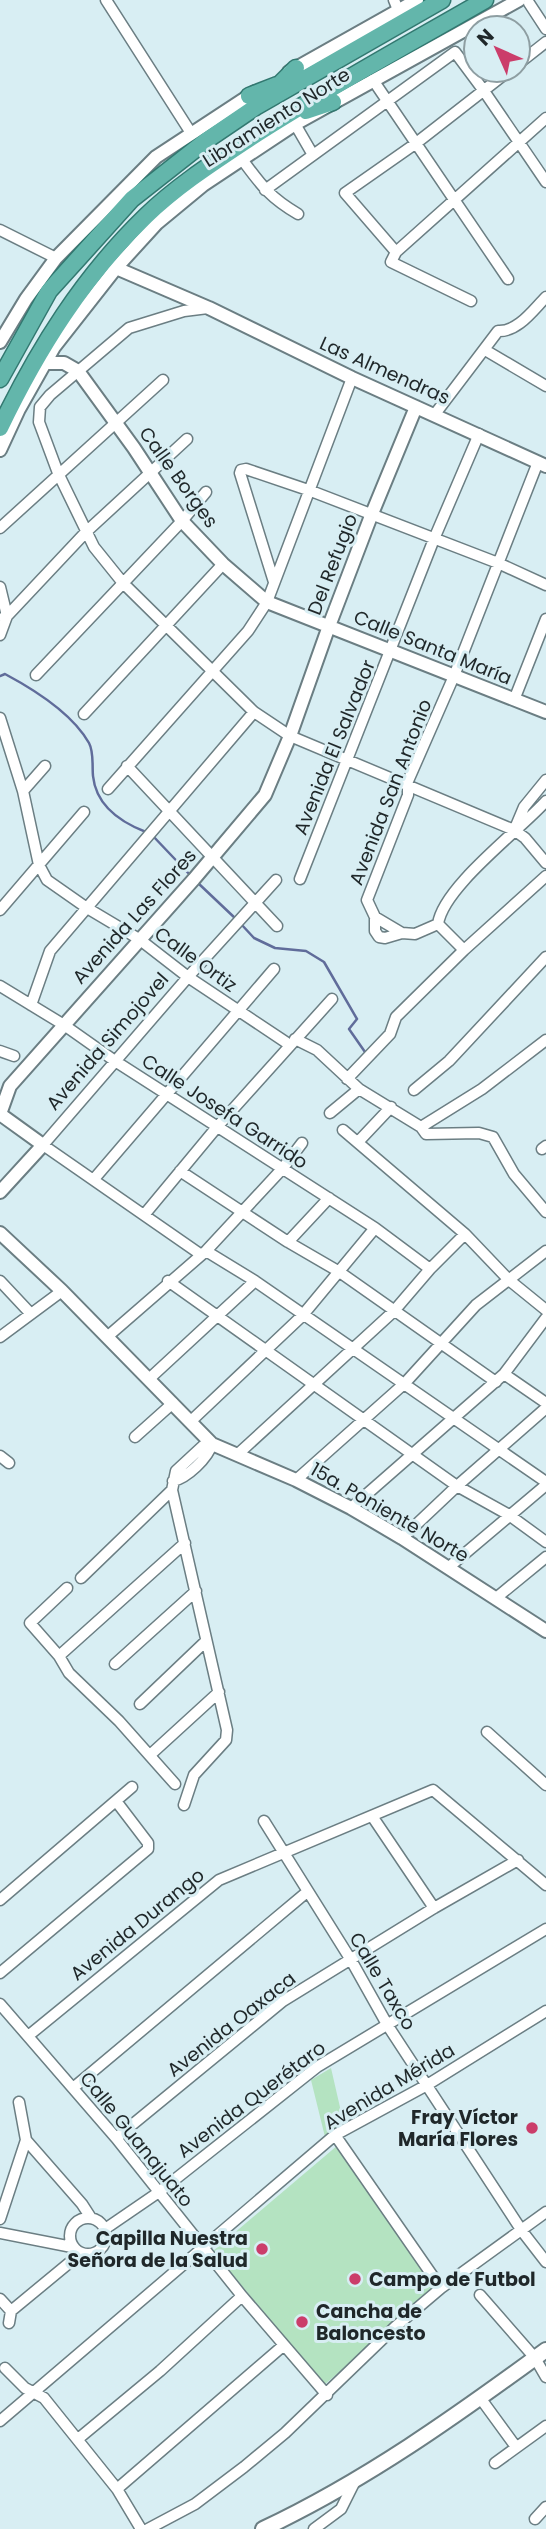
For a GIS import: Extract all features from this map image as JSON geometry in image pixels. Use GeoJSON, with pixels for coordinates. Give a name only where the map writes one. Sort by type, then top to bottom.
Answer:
{"type":"FeatureCollection","features":[{"type":"Feature","properties":{"kind":"highway"},"geometry":{"type":"LineString","coordinates":[[253,101],[313,74],[442,0]]}},
{"type":"Feature","properties":{"kind":"highway"},"geometry":{"type":"LineString","coordinates":[[289,120],[485,0]]}},
{"type":"Feature","properties":{"kind":"highway"},"geometry":{"type":"LineString","coordinates":[[0,379],[50,291],[132,199],[253,101],[280,84],[296,68]]}},
{"type":"Feature","properties":{"kind":"highway"},"geometry":{"type":"LineString","coordinates":[[280,84],[313,74]]}},
{"type":"Feature","properties":{"kind":"highway"},"geometry":{"type":"LineString","coordinates":[[0,428],[36,358],[72,302],[113,250],[148,214],[202,170],[331,96]]}},
{"type":"Feature","properties":{"kind":"main road"},"geometry":{"type":"LineString","coordinates":[[271,2527],[355,2481],[481,2399],[540,2354]]}},
{"type":"Feature","properties":{"kind":"street"},"geometry":{"type":"LineString","coordinates":[[106,0],[191,132]]}},
{"type":"Feature","properties":{"kind":"street"},"geometry":{"type":"LineString","coordinates":[[0,342],[56,257],[156,157],[191,132],[253,101],[296,68],[396,5],[417,0]]}},
{"type":"Feature","properties":{"kind":"street"},"geometry":{"type":"LineString","coordinates":[[524,1],[546,29]]}},
{"type":"Feature","properties":{"kind":"street","name":"Libramiento Norte"},"geometry":{"type":"LineString","coordinates":[[331,96],[373,80],[524,1]]}},
{"type":"Feature","properties":{"kind":"street"},"geometry":{"type":"LineString","coordinates":[[532,53],[546,42]]}},
{"type":"Feature","properties":{"kind":"street"},"geometry":{"type":"LineString","coordinates":[[265,190],[455,52],[546,182]]}},
{"type":"Feature","properties":{"kind":"street"},"geometry":{"type":"LineString","coordinates":[[373,80],[508,279]]}},
{"type":"Feature","properties":{"kind":"street"},"geometry":{"type":"LineString","coordinates":[[471,301],[393,257],[345,193],[415,144],[493,84]]}},
{"type":"Feature","properties":{"kind":"street"},"geometry":{"type":"LineString","coordinates":[[393,257],[546,118]]}},
{"type":"Feature","properties":{"kind":"street"},"geometry":{"type":"LineString","coordinates":[[289,120],[313,155]]}},
{"type":"Feature","properties":{"kind":"street","name":"Libramiento Norte"},"geometry":{"type":"LineString","coordinates":[[0,450],[45,363],[66,331],[117,268],[157,223],[289,120]]}},
{"type":"Feature","properties":{"kind":"street"},"geometry":{"type":"LineString","coordinates":[[241,158],[265,190],[298,214]]}},
{"type":"Feature","properties":{"kind":"street"},"geometry":{"type":"LineString","coordinates":[[0,230],[56,257]]}},
{"type":"Feature","properties":{"kind":"street","name":"Las Almendras"},"geometry":{"type":"LineString","coordinates":[[117,268],[209,308],[352,378],[542,464]]}},
{"type":"Feature","properties":{"kind":"street"},"geometry":{"type":"LineString","coordinates":[[435,414],[498,331],[514,328],[546,297]]}},
{"type":"Feature","properties":{"kind":"street"},"geometry":{"type":"LineString","coordinates":[[209,308],[184,311],[129,328],[74,368],[38,411],[38,422],[58,473],[86,532],[104,562],[254,712],[290,736],[514,830],[525,838],[546,863]]}},
{"type":"Feature","properties":{"kind":"street","name":"Calle Borges"},"geometry":{"type":"LineString","coordinates":[[66,331],[65,348],[74,368],[115,422],[182,521],[223,564],[267,602]]}},
{"type":"Feature","properties":{"kind":"street"},"geometry":{"type":"LineString","coordinates":[[485,350],[546,386]]}},
{"type":"Feature","properties":{"kind":"street"},"geometry":{"type":"LineString","coordinates":[[45,363],[57,362],[74,368]]}},
{"type":"Feature","properties":{"kind":"street"},"geometry":{"type":"LineString","coordinates":[[108,789],[248,631],[267,602],[352,378]]}},
{"type":"Feature","properties":{"kind":"street"},"geometry":{"type":"LineString","coordinates":[[0,528],[163,380]]}},
{"type":"Feature","properties":{"kind":"street","name":"Del Refugio"},"geometry":{"type":"LineString","coordinates":[[290,736],[329,626],[416,407]]}},
{"type":"Feature","properties":{"kind":"street","name":"Avenida El Salvador"},"geometry":{"type":"LineString","coordinates":[[300,879],[434,539],[479,434]]}},
{"type":"Feature","properties":{"kind":"street"},"geometry":{"type":"LineString","coordinates":[[3,617],[149,471],[187,439]]}},
{"type":"Feature","properties":{"kind":"street","name":"Avenida San Antonio"},"geometry":{"type":"LineString","coordinates":[[438,923],[415,934],[402,933],[374,917],[367,900],[408,795],[408,781],[542,464]]}},
{"type":"Feature","properties":{"kind":"street"},"geometry":{"type":"LineString","coordinates":[[274,582],[241,470],[246,469],[311,491],[498,563],[546,585]]}},
{"type":"Feature","properties":{"kind":"street"},"geometry":{"type":"LineString","coordinates":[[36,675],[182,521],[206,492]]}},
{"type":"Feature","properties":{"kind":"street"},"geometry":{"type":"LineString","coordinates":[[84,714],[223,564]]}},
{"type":"Feature","properties":{"kind":"street"},"geometry":{"type":"LineString","coordinates":[[0,587],[3,617],[0,635]]}},
{"type":"Feature","properties":{"kind":"street","name":"Calle Santa María"},"geometry":{"type":"LineString","coordinates":[[267,602],[546,712]]}},
{"type":"Feature","properties":{"kind":"street"},"geometry":{"type":"LineString","coordinates":[[514,700],[546,619]]}},
{"type":"Feature","properties":{"kind":"street"},"geometry":{"type":"LineString","coordinates":[[31,1004],[50,951],[254,712]]}},
{"type":"Feature","properties":{"kind":"street","name":"Calle Ortiz"},"geometry":{"type":"LineString","coordinates":[[0,718],[23,791],[39,865],[47,880],[139,939],[237,1010],[292,1042],[317,1050],[359,1089],[421,1127]]}},
{"type":"Feature","properties":{"kind":"street","name":"Avenida Las Flores"},"geometry":{"type":"LineString","coordinates":[[0,1115],[10,1086],[265,795],[290,736]]}},
{"type":"Feature","properties":{"kind":"street"},"geometry":{"type":"LineString","coordinates":[[23,791],[45,766]]}},
{"type":"Feature","properties":{"kind":"street"},"geometry":{"type":"LineString","coordinates":[[127,766],[277,926]]}},
{"type":"Feature","properties":{"kind":"street"},"geometry":{"type":"LineString","coordinates":[[514,830],[524,807],[546,780]]}},
{"type":"Feature","properties":{"kind":"street"},"geometry":{"type":"LineString","coordinates":[[464,950],[438,923],[440,913],[449,897],[546,801]]}},
{"type":"Feature","properties":{"kind":"street"},"geometry":{"type":"LineString","coordinates":[[0,909],[84,812]]}},
{"type":"Feature","properties":{"kind":"street"},"geometry":{"type":"LineString","coordinates":[[347,1079],[390,1034],[396,1017],[464,950],[546,876]]}},
{"type":"Feature","properties":{"kind":"street","name":"Avenida Simojovel"},"geometry":{"type":"LineString","coordinates":[[0,1192],[276,880]]}},
{"type":"Feature","properties":{"kind":"street"},"geometry":{"type":"LineString","coordinates":[[414,1090],[449,1061],[546,957]]}},
{"type":"Feature","properties":{"kind":"street"},"geometry":{"type":"LineString","coordinates":[[94,1179],[274,969]]}},
{"type":"Feature","properties":{"kind":"street","name":"Calle Josefa Garrido"},"geometry":{"type":"LineString","coordinates":[[0,986],[64,1024],[115,1061],[329,1198],[430,1269]]}},
{"type":"Feature","properties":{"kind":"street"},"geometry":{"type":"LineString","coordinates":[[144,1215],[217,1127],[332,999]]}},
{"type":"Feature","properties":{"kind":"street"},"geometry":{"type":"LineString","coordinates":[[546,1040],[482,1089],[421,1127],[426,1134],[467,1133],[494,1137],[514,1174],[546,1212]]}},
{"type":"Feature","properties":{"kind":"street"},"geometry":{"type":"LineString","coordinates":[[0,1051],[14,1056]]}},
{"type":"Feature","properties":{"kind":"street"},"geometry":{"type":"LineString","coordinates":[[330,1113],[359,1089]]}},
{"type":"Feature","properties":{"kind":"street"},"geometry":{"type":"LineString","coordinates":[[358,1142],[391,1107]]}},
{"type":"Feature","properties":{"kind":"street"},"geometry":{"type":"LineString","coordinates":[[0,1115],[144,1215],[255,1281],[546,1483],[449,1567]]}},
{"type":"Feature","properties":{"kind":"street"},"geometry":{"type":"LineString","coordinates":[[343,1130],[465,1234],[509,1280],[546,1310]]}},
{"type":"Feature","properties":{"kind":"street"},"geometry":{"type":"LineString","coordinates":[[107,1337],[203,1252],[243,1212],[302,1143]]}},
{"type":"Feature","properties":{"kind":"street"},"geometry":{"type":"LineString","coordinates":[[180,1171],[288,1242],[338,1270],[496,1382]]}},
{"type":"Feature","properties":{"kind":"street"},"geometry":{"type":"LineString","coordinates":[[288,1242],[329,1198]]}},
{"type":"Feature","properties":{"kind":"street"},"geometry":{"type":"LineString","coordinates":[[191,1421],[302,1316],[374,1228]]}},
{"type":"Feature","properties":{"kind":"street","name":"15a. Poniente Norte"},"geometry":{"type":"LineString","coordinates":[[0,1233],[62,1291],[212,1444],[296,1480],[351,1508],[449,1567],[546,1631]]}},
{"type":"Feature","properties":{"kind":"street"},"geometry":{"type":"LineString","coordinates":[[238,1454],[394,1311],[465,1234]]}},
{"type":"Feature","properties":{"kind":"street"},"geometry":{"type":"LineString","coordinates":[[296,1480],[405,1383],[476,1305],[546,1251]]}},
{"type":"Feature","properties":{"kind":"street"},"geometry":{"type":"LineString","coordinates":[[0,1281],[32,1314]]}},
{"type":"Feature","properties":{"kind":"street"},"geometry":{"type":"LineString","coordinates":[[168,1281],[457,1486],[509,1515],[546,1542]]}},
{"type":"Feature","properties":{"kind":"street"},"geometry":{"type":"LineString","coordinates":[[149,1379],[255,1281]]}},
{"type":"Feature","properties":{"kind":"street"},"geometry":{"type":"LineString","coordinates":[[0,1337],[62,1291]]}},
{"type":"Feature","properties":{"kind":"street"},"geometry":{"type":"LineString","coordinates":[[351,1508],[496,1382],[546,1318]]}},
{"type":"Feature","properties":{"kind":"street"},"geometry":{"type":"LineString","coordinates":[[402,1538],[546,1405],[504,1374]]}},
{"type":"Feature","properties":{"kind":"street"},"geometry":{"type":"LineString","coordinates":[[135,1437],[173,1403]]}},
{"type":"Feature","properties":{"kind":"street"},"geometry":{"type":"LineString","coordinates":[[81,1578],[172,1486],[176,1472],[203,1446],[212,1444]]}},
{"type":"Feature","properties":{"kind":"street"},"geometry":{"type":"LineString","coordinates":[[0,1456],[9,1463]]}},
{"type":"Feature","properties":{"kind":"street"},"geometry":{"type":"LineString","coordinates":[[172,1486],[227,1730],[226,1740],[194,1775],[184,1805]]}},
{"type":"Feature","properties":{"kind":"street"},"geometry":{"type":"LineString","coordinates":[[59,1656],[185,1543]]}},
{"type":"Feature","properties":{"kind":"street"},"geometry":{"type":"LineString","coordinates":[[496,1598],[546,1557]]}},
{"type":"Feature","properties":{"kind":"street"},"geometry":{"type":"LineString","coordinates":[[67,1588],[30,1623],[59,1656],[69,1673],[119,1721],[175,1784]]}},
{"type":"Feature","properties":{"kind":"street"},"geometry":{"type":"LineString","coordinates":[[115,1664],[196,1591]]}},
{"type":"Feature","properties":{"kind":"street"},"geometry":{"type":"LineString","coordinates":[[140,1704],[206,1641]]}},
{"type":"Feature","properties":{"kind":"street"},"geometry":{"type":"LineString","coordinates":[[150,1755],[219,1692]]}},
{"type":"Feature","properties":{"kind":"street"},"geometry":{"type":"LineString","coordinates":[[487,1732],[546,1784]]}},
{"type":"Feature","properties":{"kind":"street"},"geometry":{"type":"LineString","coordinates":[[0,1900],[132,1787]]}},
{"type":"Feature","properties":{"kind":"street","name":"Avenida Durango"},"geometry":{"type":"LineString","coordinates":[[28,2036],[219,1880],[433,1790],[518,1860]]}},
{"type":"Feature","properties":{"kind":"street"},"geometry":{"type":"LineString","coordinates":[[0,1973],[149,1847],[116,1801]]}},
{"type":"Feature","properties":{"kind":"street"},"geometry":{"type":"LineString","coordinates":[[372,1816],[434,1908]]}},
{"type":"Feature","properties":{"kind":"street","name":"Calle Taxco"},"geometry":{"type":"LineString","coordinates":[[264,1821],[351,1960],[388,2026],[522,2231],[546,2262]]}},
{"type":"Feature","properties":{"kind":"street"},"geometry":{"type":"LineString","coordinates":[[518,1860],[546,1885]]}},
{"type":"Feature","properties":{"kind":"street","name":"Avenida Oaxaca"},"geometry":{"type":"LineString","coordinates":[[116,2138],[284,2001],[434,1908],[518,1860]]}},
{"type":"Feature","properties":{"kind":"street"},"geometry":{"type":"LineString","coordinates":[[73,2088],[307,1892]]}},
{"type":"Feature","properties":{"kind":"street","name":"Avenida Querétaro"},"geometry":{"type":"LineString","coordinates":[[105,2229],[159,2192],[317,2067],[546,1929]]}},
{"type":"Feature","properties":{"kind":"street","name":"Calle Guanajuato"},"geometry":{"type":"LineString","coordinates":[[0,2004],[116,2138],[242,2296],[327,2395]]}},
{"type":"Feature","properties":{"kind":"street","name":"Avenida Mérida"},"geometry":{"type":"LineString","coordinates":[[0,2421],[335,2135],[427,2085],[546,2011]]}},
{"type":"Feature","properties":{"kind":"street"},"geometry":{"type":"LineString","coordinates":[[0,2219],[26,2140],[19,2102]]}},
{"type":"Feature","properties":{"kind":"street"},"geometry":{"type":"LineString","coordinates":[[335,2135],[441,2288]]}},
{"type":"Feature","properties":{"kind":"street"},"geometry":{"type":"LineString","coordinates":[[26,2140],[91,2218]]}},
{"type":"Feature","properties":{"kind":"street"},"geometry":{"type":"LineString","coordinates":[[148,2529],[195,2504],[285,2433],[395,2327],[441,2288],[546,2212]]}},
{"type":"Feature","properties":{"kind":"street"},"geometry":{"type":"LineString","coordinates":[[0,2233],[92,2254],[101,2249],[106,2240],[105,2229],[99,2221],[91,2218],[79,2220],[72,2227],[70,2238],[76,2250]]}},
{"type":"Feature","properties":{"kind":"street"},"geometry":{"type":"LineString","coordinates":[[9,2323],[11,2311],[76,2250]]}},
{"type":"Feature","properties":{"kind":"street"},"geometry":{"type":"LineString","coordinates":[[481,2295],[540,2354],[546,2377]]}},
{"type":"Feature","properties":{"kind":"street"},"geometry":{"type":"LineString","coordinates":[[78,2439],[160,2371],[242,2296]]}},
{"type":"Feature","properties":{"kind":"street"},"geometry":{"type":"LineString","coordinates":[[0,2299],[11,2311]]}},
{"type":"Feature","properties":{"kind":"street"},"geometry":{"type":"LineString","coordinates":[[117,2489],[284,2345]]}},
{"type":"Feature","properties":{"kind":"street"},"geometry":{"type":"LineString","coordinates":[[5,2368],[25,2388],[44,2398],[117,2489],[141,2529]]}},
{"type":"Feature","properties":{"kind":"street"},"geometry":{"type":"LineString","coordinates":[[481,2399],[516,2447]]}},
{"type":"Feature","properties":{"kind":"street"},"geometry":{"type":"LineString","coordinates":[[495,2463],[546,2426]]}},
{"type":"Feature","properties":{"kind":"street"},"geometry":{"type":"LineString","coordinates":[[314,2529],[341,2509],[355,2481]]}},
{"type":"Feature","properties":{"kind":"street"},"geometry":{"type":"LineString","coordinates":[[535,2519],[546,2507]]}},
{"type":"Feature","properties":{"kind":"green space"},"geometry":{"type":"Polygon","coordinates":[[[331,2068],[345,2129],[326,2141],[311,2080],[331,2068]]]}},
{"type":"Feature","properties":{"kind":"green space"},"geometry":{"type":"Polygon","coordinates":[[[338,2145],[438,2288],[324,2385],[213,2251],[338,2145]]]}},
{"type":"Feature","properties":{"kind":"waterway"},"geometry":{"type":"LineString","coordinates":[[0,676],[5,674],[28,687],[52,703],[73,722],[91,747],[95,786],[104,804],[119,818],[146,832]]}},
{"type":"Feature","properties":{"kind":"waterway"},"geometry":{"type":"LineString","coordinates":[[152,835],[191,876]]}},
{"type":"Feature","properties":{"kind":"waterway"},"geometry":{"type":"LineString","coordinates":[[198,883],[236,919]]}},
{"type":"Feature","properties":{"kind":"waterway"},"geometry":{"type":"LineString","coordinates":[[241,924],[254,938],[275,948],[306,951],[324,962],[357,1019],[349,1029],[365,1052]]}},
{"type":"Feature","properties":{"kind":"place","name":"Fray Víctor María Flores"},"geometry":{"type":"Point","coordinates":[532,2128]}},
{"type":"Feature","properties":{"kind":"place","name":"Capilla Nuestra Señora de la Salud"},"geometry":{"type":"Point","coordinates":[262,2249]}},
{"type":"Feature","properties":{"kind":"place","name":"Campo de Futbol"},"geometry":{"type":"Point","coordinates":[355,2279]}},
{"type":"Feature","properties":{"kind":"place","name":"Cancha de Baloncesto"},"geometry":{"type":"Point","coordinates":[302,2322]}}]}
